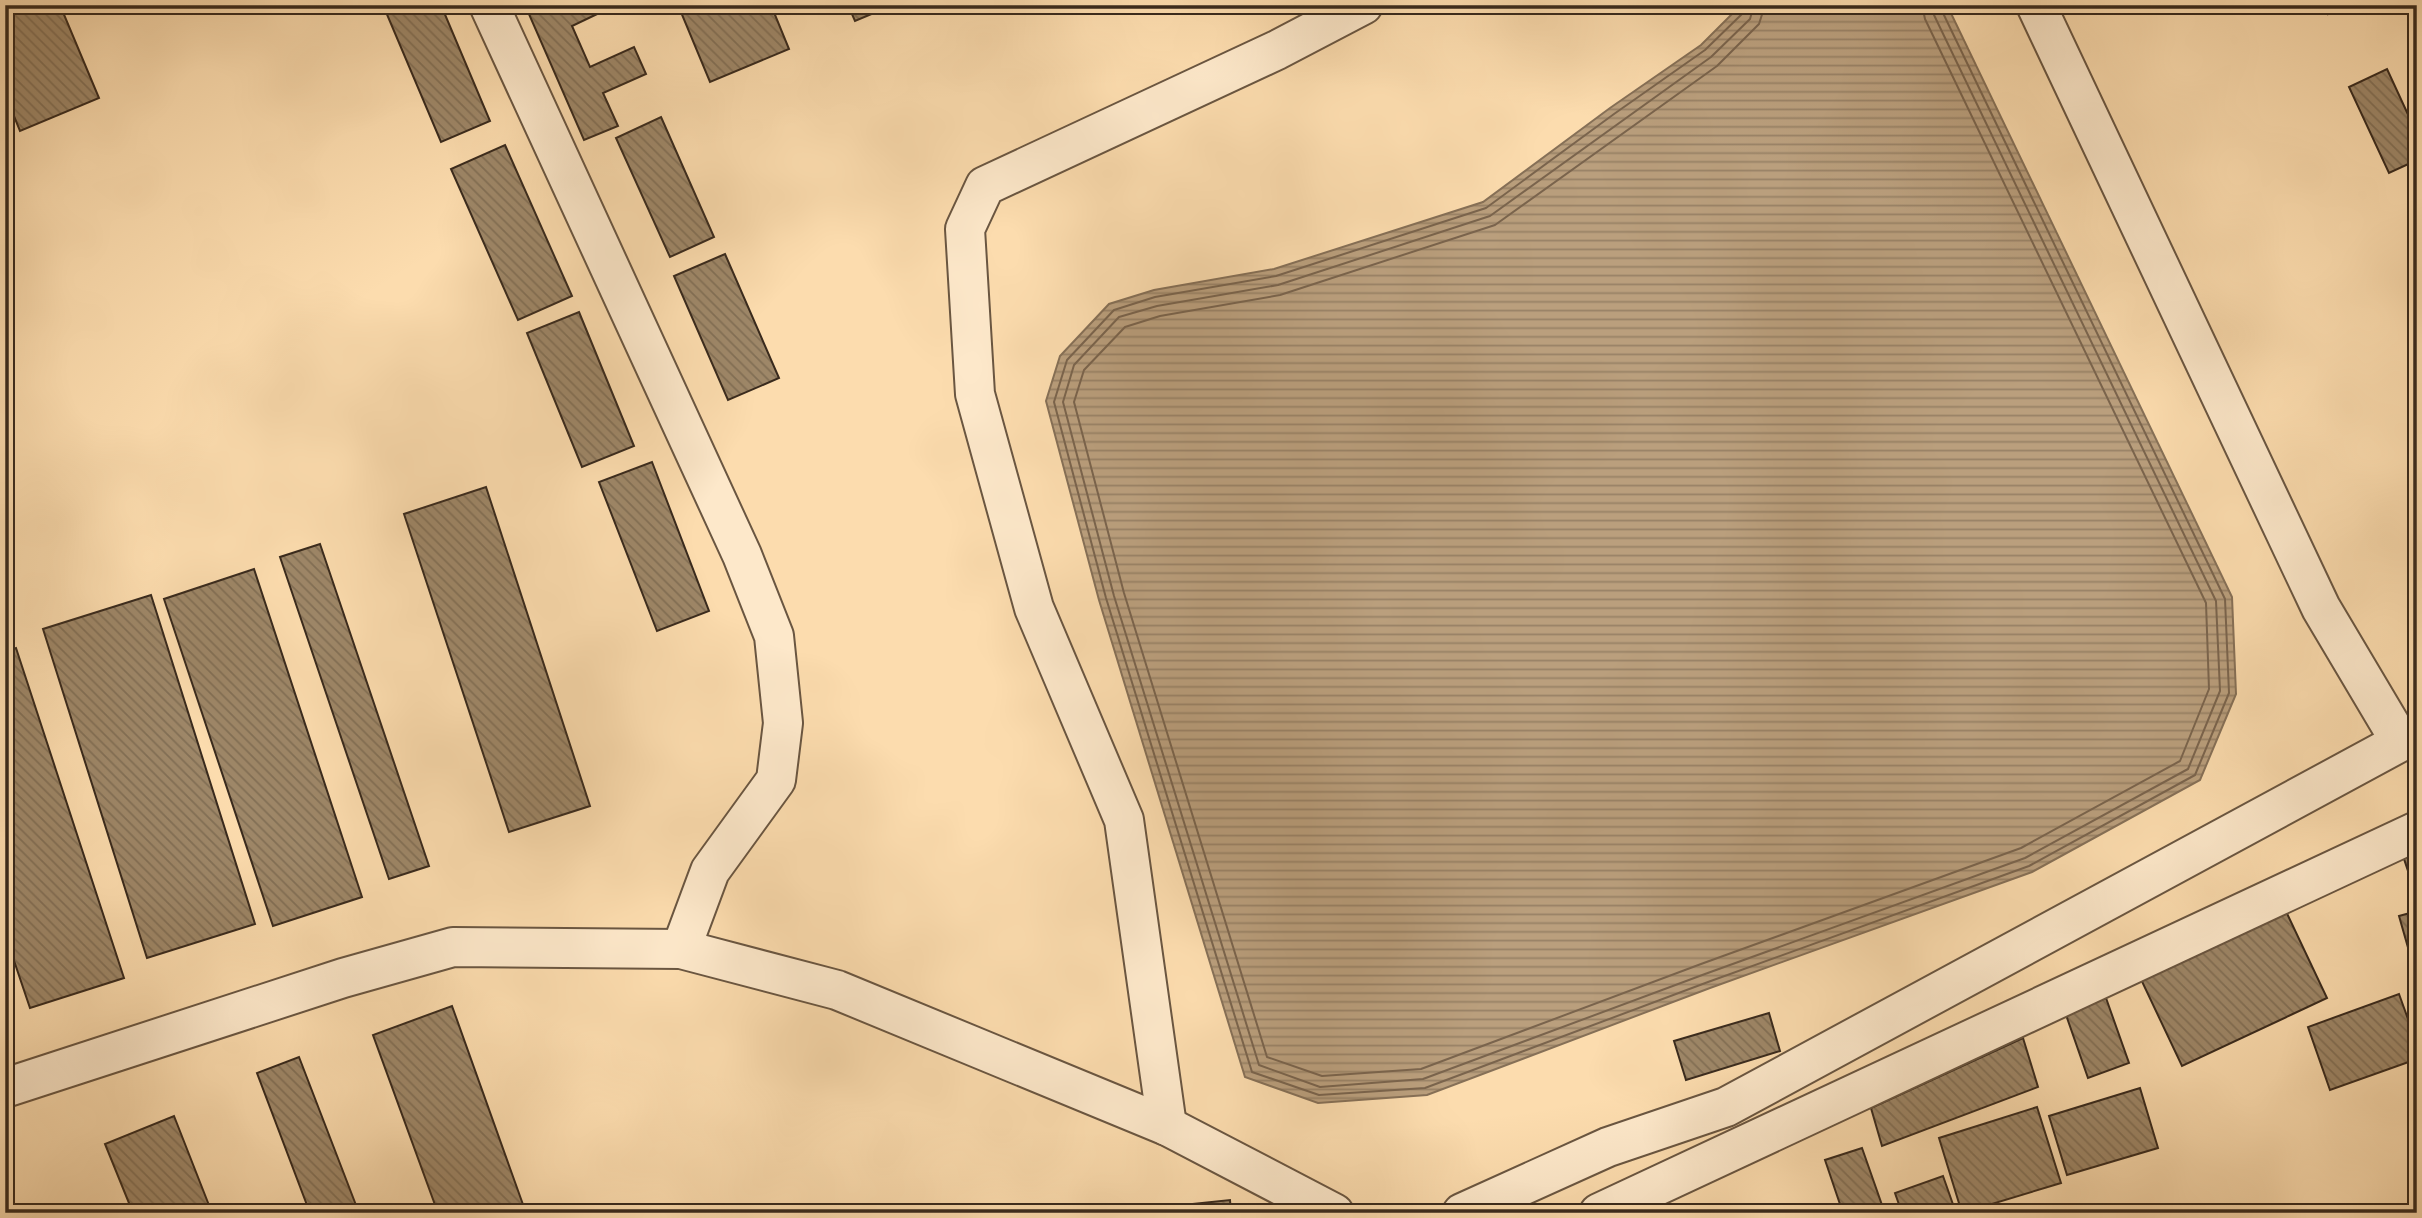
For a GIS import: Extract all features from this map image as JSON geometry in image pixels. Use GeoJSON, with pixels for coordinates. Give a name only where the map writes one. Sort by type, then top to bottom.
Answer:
{"type":"FeatureCollection","features":[{"type":"Feature","properties":{"kind":"street"},"geometry":{"type":"LineString","coordinates":[[489,5],[743,555],[774,636],[783,723],[776,780],[710,871],[681,949]]}},
{"type":"Feature","properties":{"kind":"street"},"geometry":{"type":"LineString","coordinates":[[1167,1126],[1124,820],[1034,608],[975,394],[965,229],[985,186],[1278,50],[1363,5]]}},
{"type":"Feature","properties":{"kind":"street"},"geometry":{"type":"LineString","coordinates":[[1462,1213],[1608,1147],[1726,1107],[2408,737],[2321,608],[2036,5]]}},
{"type":"Feature","properties":{"kind":"street"},"geometry":{"type":"LineString","coordinates":[[1599,1213],[2417,831]]}},
{"type":"Feature","properties":{"kind":"street"},"geometry":{"type":"LineString","coordinates":[[5,1088],[343,978],[453,947],[681,949],[837,990],[1167,1126],[1334,1213]]}},
{"type":"Feature","properties":{"kind":"water"},"geometry":{"type":"Polygon","coordinates":[[[1741,5],[1947,5],[2232,597],[2236,694],[2200,780],[2032,872],[1710,988],[1427,1095],[1318,1103],[1245,1077],[1099,600],[1046,401],[1060,356],[1109,304],[1154,290],[1274,269],[1483,202],[1701,45],[1741,5]]]}},
{"type":"Feature","properties":{"kind":"building"},"geometry":{"type":"Polygon","coordinates":[[[5,5],[60,5],[99,98],[20,131],[5,94],[5,5]]]}},
{"type":"Feature","properties":{"kind":"building"},"geometry":{"type":"Polygon","coordinates":[[[383,5],[441,5],[490,121],[441,142],[383,5]]]}},
{"type":"Feature","properties":{"kind":"building"},"geometry":{"type":"Polygon","coordinates":[[[525,5],[616,5],[572,26],[590,67],[634,47],[646,74],[603,93],[618,126],[584,140],[525,5]]]}},
{"type":"Feature","properties":{"kind":"building"},"geometry":{"type":"Polygon","coordinates":[[[678,5],[771,5],[789,49],[710,82],[678,5]]]}},
{"type":"Feature","properties":{"kind":"building"},"geometry":{"type":"Polygon","coordinates":[[[848,5],[893,5],[855,21],[848,5]]]}},
{"type":"Feature","properties":{"kind":"building"},"geometry":{"type":"Polygon","coordinates":[[[2324,5],[2345,5],[2328,14],[2324,5]]]}},
{"type":"Feature","properties":{"kind":"building"},"geometry":{"type":"Polygon","coordinates":[[[2387,69],[2417,134],[2417,160],[2389,173],[2349,87],[2387,69]]]}},
{"type":"Feature","properties":{"kind":"building"},"geometry":{"type":"Polygon","coordinates":[[[661,117],[714,237],[670,257],[616,138],[661,117]]]}},
{"type":"Feature","properties":{"kind":"building"},"geometry":{"type":"Polygon","coordinates":[[[505,145],[572,296],[518,320],[451,169],[505,145]]]}},
{"type":"Feature","properties":{"kind":"building"},"geometry":{"type":"Polygon","coordinates":[[[725,254],[779,378],[728,400],[674,276],[725,254]]]}},
{"type":"Feature","properties":{"kind":"building"},"geometry":{"type":"Polygon","coordinates":[[[579,312],[634,446],[582,467],[527,333],[579,312]]]}},
{"type":"Feature","properties":{"kind":"building"},"geometry":{"type":"Polygon","coordinates":[[[652,462],[709,611],[657,631],[599,482],[652,462]]]}},
{"type":"Feature","properties":{"kind":"building"},"geometry":{"type":"Polygon","coordinates":[[[486,487],[590,806],[509,832],[404,514],[486,487]]]}},
{"type":"Feature","properties":{"kind":"building"},"geometry":{"type":"Polygon","coordinates":[[[320,544],[429,866],[389,879],[280,557],[320,544]]]}},
{"type":"Feature","properties":{"kind":"building"},"geometry":{"type":"Polygon","coordinates":[[[254,569],[362,897],[273,926],[164,599],[254,569]]]}},
{"type":"Feature","properties":{"kind":"building"},"geometry":{"type":"Polygon","coordinates":[[[151,595],[255,924],[147,958],[43,629],[151,595]]]}},
{"type":"Feature","properties":{"kind":"building"},"geometry":{"type":"Polygon","coordinates":[[[16,648],[124,978],[30,1008],[5,934],[5,652],[16,648]]]}},
{"type":"Feature","properties":{"kind":"building"},"geometry":{"type":"Polygon","coordinates":[[[2417,838],[2417,888],[2414,889],[2399,844],[2417,838]]]}},
{"type":"Feature","properties":{"kind":"building"},"geometry":{"type":"Polygon","coordinates":[[[2283,905],[2327,998],[2182,1066],[2138,973],[2283,905]]]}},
{"type":"Feature","properties":{"kind":"building"},"geometry":{"type":"Polygon","coordinates":[[[2417,911],[2417,964],[2413,965],[2399,916],[2417,911]]]}},
{"type":"Feature","properties":{"kind":"building"},"geometry":{"type":"Polygon","coordinates":[[[2399,994],[2417,1044],[2417,1059],[2330,1090],[2308,1027],[2399,994]]]}},
{"type":"Feature","properties":{"kind":"building"},"geometry":{"type":"Polygon","coordinates":[[[2106,998],[2129,1063],[2088,1078],[2065,1012],[2106,998]]]}},
{"type":"Feature","properties":{"kind":"building"},"geometry":{"type":"Polygon","coordinates":[[[452,1006],[526,1213],[438,1213],[373,1035],[452,1006]]]}},
{"type":"Feature","properties":{"kind":"building"},"geometry":{"type":"Polygon","coordinates":[[[1769,1013],[1780,1051],[1686,1080],[1674,1041],[1769,1013]]]}},
{"type":"Feature","properties":{"kind":"building"},"geometry":{"type":"Polygon","coordinates":[[[2023,1038],[2038,1087],[1882,1146],[1871,1108],[2023,1038]]]}},
{"type":"Feature","properties":{"kind":"building"},"geometry":{"type":"Polygon","coordinates":[[[299,1057],[359,1213],[310,1213],[257,1073],[299,1057]]]}},
{"type":"Feature","properties":{"kind":"building"},"geometry":{"type":"Polygon","coordinates":[[[2140,1088],[2158,1148],[2067,1175],[2049,1116],[2140,1088]]]}},
{"type":"Feature","properties":{"kind":"building"},"geometry":{"type":"Polygon","coordinates":[[[2037,1107],[2061,1183],[1962,1213],[1939,1138],[2037,1107]]]}},
{"type":"Feature","properties":{"kind":"building"},"geometry":{"type":"Polygon","coordinates":[[[174,1116],[212,1213],[133,1213],[105,1144],[174,1116]]]}},
{"type":"Feature","properties":{"kind":"building"},"geometry":{"type":"Polygon","coordinates":[[[1862,1148],[1883,1208],[1869,1213],[1843,1213],[1825,1160],[1862,1148]]]}},
{"type":"Feature","properties":{"kind":"building"},"geometry":{"type":"Polygon","coordinates":[[[1943,1176],[1956,1213],[1902,1213],[1895,1193],[1943,1176]]]}},
{"type":"Feature","properties":{"kind":"building"},"geometry":{"type":"Polygon","coordinates":[[[5,1189],[15,1213],[5,1213],[5,1189]]]}},
{"type":"Feature","properties":{"kind":"building"},"geometry":{"type":"Polygon","coordinates":[[[1230,1200],[1231,1213],[1126,1213],[1126,1211],[1230,1200]]]}}]}
